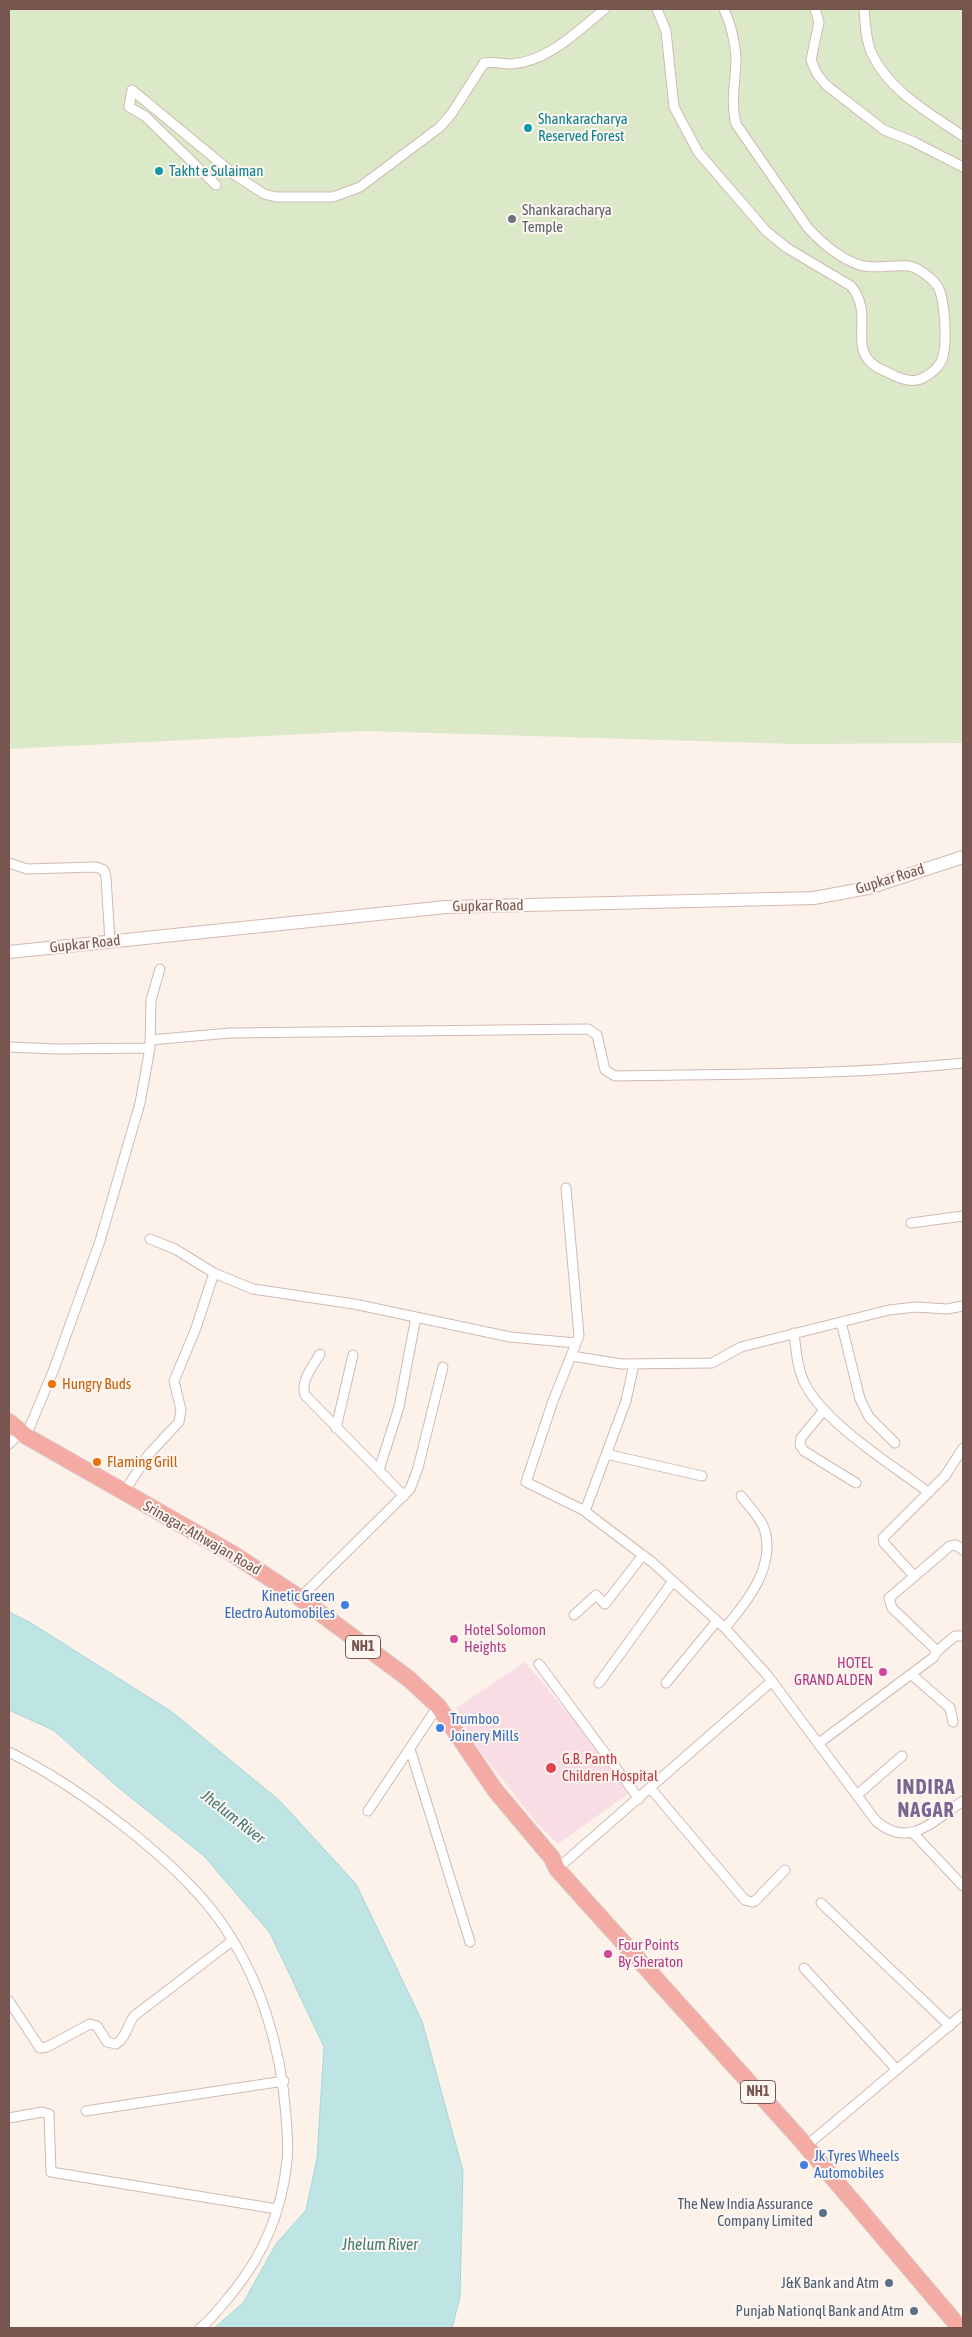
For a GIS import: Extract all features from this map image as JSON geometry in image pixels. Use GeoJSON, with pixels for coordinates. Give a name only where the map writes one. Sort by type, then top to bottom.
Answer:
{"type":"FeatureCollection","features":[{"type":"Feature","properties":{"kind":"highway","name":"Srinagar-Athwajan Road"},"geometry":{"type":"LineString","coordinates":[[9,1422],[14,1439],[124,1492],[206,1537],[300,1598],[409,1680],[438,1706],[505,1804],[557,1864]]}},
{"type":"Feature","properties":{"kind":"highway","name":"NH1"},"geometry":{"type":"LineString","coordinates":[[557,1864],[812,2142],[963,2316]]}},
{"type":"Feature","properties":{"kind":"highway","name":"NH1"},"geometry":{"type":"LineString","coordinates":[[557,1864],[800,2139],[960,2328]]}},
{"type":"Feature","properties":{"kind":"main road","name":"Gupkar Road"},"geometry":{"type":"LineString","coordinates":[[9,952],[349,915],[446,907],[814,898],[868,888],[963,856]]}},
{"type":"Feature","properties":{"kind":"street"},"geometry":{"type":"LineString","coordinates":[[216,185],[145,116],[129,107],[132,90],[235,175],[264,194],[276,197],[333,197],[360,187],[440,126],[452,113],[484,63],[511,64],[535,59],[558,46],[604,9]]}},
{"type":"Feature","properties":{"kind":"street"},"geometry":{"type":"LineString","coordinates":[[657,9],[666,31],[674,107],[698,152],[766,231],[787,248],[851,286],[856,292],[863,311],[861,343],[863,352],[874,366],[905,380],[925,378],[943,360],[945,349],[942,296],[939,288],[929,277],[912,266],[861,266],[823,243],[808,228],[736,124],[732,110],[736,58],[733,32],[724,9]]}},
{"type":"Feature","properties":{"kind":"street"},"geometry":{"type":"LineString","coordinates":[[814,9],[819,22],[811,60],[817,74],[826,85],[884,130],[912,141],[963,167]]}},
{"type":"Feature","properties":{"kind":"street"},"geometry":{"type":"LineString","coordinates":[[864,9],[871,53],[880,68],[909,98],[963,136]]}},
{"type":"Feature","properties":{"kind":"street"},"geometry":{"type":"LineString","coordinates":[[9,864],[27,869],[96,867],[104,870],[110,942]]}},
{"type":"Feature","properties":{"kind":"street"},"geometry":{"type":"LineString","coordinates":[[14,1439],[52,1376],[100,1242],[144,1089],[150,1044],[151,1000],[160,969]]}},
{"type":"Feature","properties":{"kind":"street"},"geometry":{"type":"LineString","coordinates":[[9,1047],[57,1049],[150,1044],[230,1033],[588,1029],[597,1035],[605,1070],[615,1076],[825,1072],[914,1068],[963,1063]]}},
{"type":"Feature","properties":{"kind":"street"},"geometry":{"type":"LineString","coordinates":[[566,1188],[579,1327],[572,1356],[553,1401],[526,1482],[585,1511],[643,1555],[725,1628],[772,1681],[884,1828],[892,1832],[914,1834],[963,1801]]}},
{"type":"Feature","properties":{"kind":"street"},"geometry":{"type":"LineString","coordinates":[[912,1222],[963,1216]]}},
{"type":"Feature","properties":{"kind":"street"},"geometry":{"type":"LineString","coordinates":[[150,1239],[175,1249],[214,1273],[252,1289],[340,1302],[510,1337],[576,1343]]}},
{"type":"Feature","properties":{"kind":"street"},"geometry":{"type":"LineString","coordinates":[[124,1492],[149,1454],[179,1422],[181,1410],[174,1381],[196,1328],[214,1273]]}},
{"type":"Feature","properties":{"kind":"street"},"geometry":{"type":"LineString","coordinates":[[572,1356],[608,1363],[712,1363],[741,1347],[794,1332],[903,1307],[948,1310],[963,1306]]}},
{"type":"Feature","properties":{"kind":"street"},"geometry":{"type":"LineString","coordinates":[[379,1470],[399,1407],[416,1317]]}},
{"type":"Feature","properties":{"kind":"street"},"geometry":{"type":"LineString","coordinates":[[842,1322],[860,1399],[869,1417],[896,1443]]}},
{"type":"Feature","properties":{"kind":"street"},"geometry":{"type":"LineString","coordinates":[[794,1332],[803,1380],[814,1399],[857,1439],[924,1488]]}},
{"type":"Feature","properties":{"kind":"street"},"geometry":{"type":"LineString","coordinates":[[320,1354],[306,1376],[303,1390],[305,1396],[404,1496]]}},
{"type":"Feature","properties":{"kind":"street"},"geometry":{"type":"LineString","coordinates":[[336,1428],[353,1355]]}},
{"type":"Feature","properties":{"kind":"street"},"geometry":{"type":"LineString","coordinates":[[585,1511],[626,1401],[634,1364]]}},
{"type":"Feature","properties":{"kind":"street"},"geometry":{"type":"LineString","coordinates":[[300,1598],[410,1488],[418,1468],[443,1367]]}},
{"type":"Feature","properties":{"kind":"street"},"geometry":{"type":"LineString","coordinates":[[824,1410],[801,1438],[802,1448],[856,1482]]}},
{"type":"Feature","properties":{"kind":"street"},"geometry":{"type":"LineString","coordinates":[[914,1576],[884,1543],[883,1538],[945,1476],[963,1448]]}},
{"type":"Feature","properties":{"kind":"street"},"geometry":{"type":"LineString","coordinates":[[606,1454],[702,1476]]}},
{"type":"Feature","properties":{"kind":"street"},"geometry":{"type":"LineString","coordinates":[[725,1628],[760,1580],[766,1551],[765,1532],[762,1524],[741,1496]]}},
{"type":"Feature","properties":{"kind":"street"},"geometry":{"type":"LineString","coordinates":[[936,1652],[890,1605],[891,1595],[950,1546],[956,1545],[963,1550]]}},
{"type":"Feature","properties":{"kind":"street"},"geometry":{"type":"LineString","coordinates":[[574,1615],[596,1595],[605,1604],[643,1555]]}},
{"type":"Feature","properties":{"kind":"street"},"geometry":{"type":"LineString","coordinates":[[599,1683],[673,1581]]}},
{"type":"Feature","properties":{"kind":"street"},"geometry":{"type":"LineString","coordinates":[[666,1683],[717,1621]]}},
{"type":"Feature","properties":{"kind":"street"},"geometry":{"type":"LineString","coordinates":[[819,1744],[912,1675],[934,1657],[936,1652],[952,1638],[963,1636]]}},
{"type":"Feature","properties":{"kind":"street"},"geometry":{"type":"LineString","coordinates":[[539,1664],[639,1799]]}},
{"type":"Feature","properties":{"kind":"street"},"geometry":{"type":"LineString","coordinates":[[912,1675],[950,1708],[953,1722]]}},
{"type":"Feature","properties":{"kind":"street"},"geometry":{"type":"LineString","coordinates":[[557,1864],[651,1789],[772,1681]]}},
{"type":"Feature","properties":{"kind":"street"},"geometry":{"type":"LineString","coordinates":[[368,1812],[438,1706]]}},
{"type":"Feature","properties":{"kind":"street"},"geometry":{"type":"LineString","coordinates":[[410,1748],[470,1942]]}},
{"type":"Feature","properties":{"kind":"street"},"geometry":{"type":"LineString","coordinates":[[9,1752],[38,1767],[79,1794],[138,1839],[186,1880],[218,1918],[248,1968],[270,2024],[284,2081],[288,2160],[278,2209],[270,2234],[251,2270],[200,2328]]}},
{"type":"Feature","properties":{"kind":"street"},"geometry":{"type":"LineString","coordinates":[[857,1795],[902,1756]]}},
{"type":"Feature","properties":{"kind":"street"},"geometry":{"type":"LineString","coordinates":[[651,1789],[748,1902],[756,1901],[785,1870]]}},
{"type":"Feature","properties":{"kind":"street"},"geometry":{"type":"LineString","coordinates":[[914,1834],[963,1886]]}},
{"type":"Feature","properties":{"kind":"street"},"geometry":{"type":"LineString","coordinates":[[821,1902],[950,2026]]}},
{"type":"Feature","properties":{"kind":"street"},"geometry":{"type":"LineString","coordinates":[[9,2001],[40,2048],[47,2047],[90,2024],[97,2026],[107,2042],[116,2044],[123,2038],[128,2024],[134,2016],[232,1941]]}},
{"type":"Feature","properties":{"kind":"street"},"geometry":{"type":"LineString","coordinates":[[804,1968],[897,2070]]}},
{"type":"Feature","properties":{"kind":"street"},"geometry":{"type":"LineString","coordinates":[[812,2142],[963,2014]]}},
{"type":"Feature","properties":{"kind":"street"},"geometry":{"type":"LineString","coordinates":[[86,2111],[284,2081]]}},
{"type":"Feature","properties":{"kind":"street"},"geometry":{"type":"LineString","coordinates":[[9,2118],[42,2112],[49,2114],[51,2172],[278,2209]]}},
{"type":"Feature","properties":{"kind":"shaded area","name":"G.B. Panth Children Hospital"},"geometry":{"type":"Polygon","coordinates":[[[525,1662],[576,1723],[628,1794],[558,1844],[536,1822],[473,1742],[456,1708],[525,1662]]]}},
{"type":"Feature","properties":{"kind":"green space"},"geometry":{"type":"Polygon","coordinates":[[[9,9],[963,9],[963,743],[794,744],[365,731],[9,749],[9,9]]]}},
{"type":"Feature","properties":{"kind":"water","name":"Jhelum River"},"geometry":{"type":"Polygon","coordinates":[[[9,1612],[31,1623],[172,1712],[280,1801],[356,1884],[422,2021],[463,2171],[460,2297],[452,2328],[214,2328],[243,2303],[276,2244],[306,2210],[317,2158],[324,2047],[270,1933],[204,1856],[120,1789],[53,1730],[9,1710],[9,1612]]]}},
{"type":"Feature","properties":{"kind":"place","name":"Shankaracharya Reserved Forest"},"geometry":{"type":"Point","coordinates":[528,128]}},
{"type":"Feature","properties":{"kind":"place","name":"Takht e Sulaiman"},"geometry":{"type":"Point","coordinates":[159,171]}},
{"type":"Feature","properties":{"kind":"place","name":"Shankaracharya Temple"},"geometry":{"type":"Point","coordinates":[512,219]}},
{"type":"Feature","properties":{"kind":"place","name":"Hungry Buds"},"geometry":{"type":"Point","coordinates":[52,1384]}},
{"type":"Feature","properties":{"kind":"place","name":"Flaming Grill"},"geometry":{"type":"Point","coordinates":[97,1462]}},
{"type":"Feature","properties":{"kind":"place","name":"Kinetic Green Electro Automobiles"},"geometry":{"type":"Point","coordinates":[345,1605]}},
{"type":"Feature","properties":{"kind":"place","name":"Hotel Solomon Heights"},"geometry":{"type":"Point","coordinates":[454,1639]}},
{"type":"Feature","properties":{"kind":"place","name":"HOTEL GRAND ALDEN"},"geometry":{"type":"Point","coordinates":[883,1672]}},
{"type":"Feature","properties":{"kind":"place","name":"Trumboo Joinery Mills"},"geometry":{"type":"Point","coordinates":[440,1728]}},
{"type":"Feature","properties":{"kind":"place","name":"G.B. Panth Children Hospital"},"geometry":{"type":"Point","coordinates":[551,1768]}},
{"type":"Feature","properties":{"kind":"place","name":"Four Points By Sheraton"},"geometry":{"type":"Point","coordinates":[608,1954]}},
{"type":"Feature","properties":{"kind":"place","name":"Jk Tyres Wheels Automobiles"},"geometry":{"type":"Point","coordinates":[804,2165]}},
{"type":"Feature","properties":{"kind":"place","name":"The New India Assurance Company Limited"},"geometry":{"type":"Point","coordinates":[823,2213]}},
{"type":"Feature","properties":{"kind":"place","name":"J&K Bank and Atm"},"geometry":{"type":"Point","coordinates":[889,2283]}},
{"type":"Feature","properties":{"kind":"place","name":"Punjab Nationql Bank and Atm"},"geometry":{"type":"Point","coordinates":[914,2311]}},
{"type":"Feature","properties":{"kind":"district","name":"INDIRA NAGAR"},"geometry":{"type":"Point","coordinates":[926,1800]}}]}
